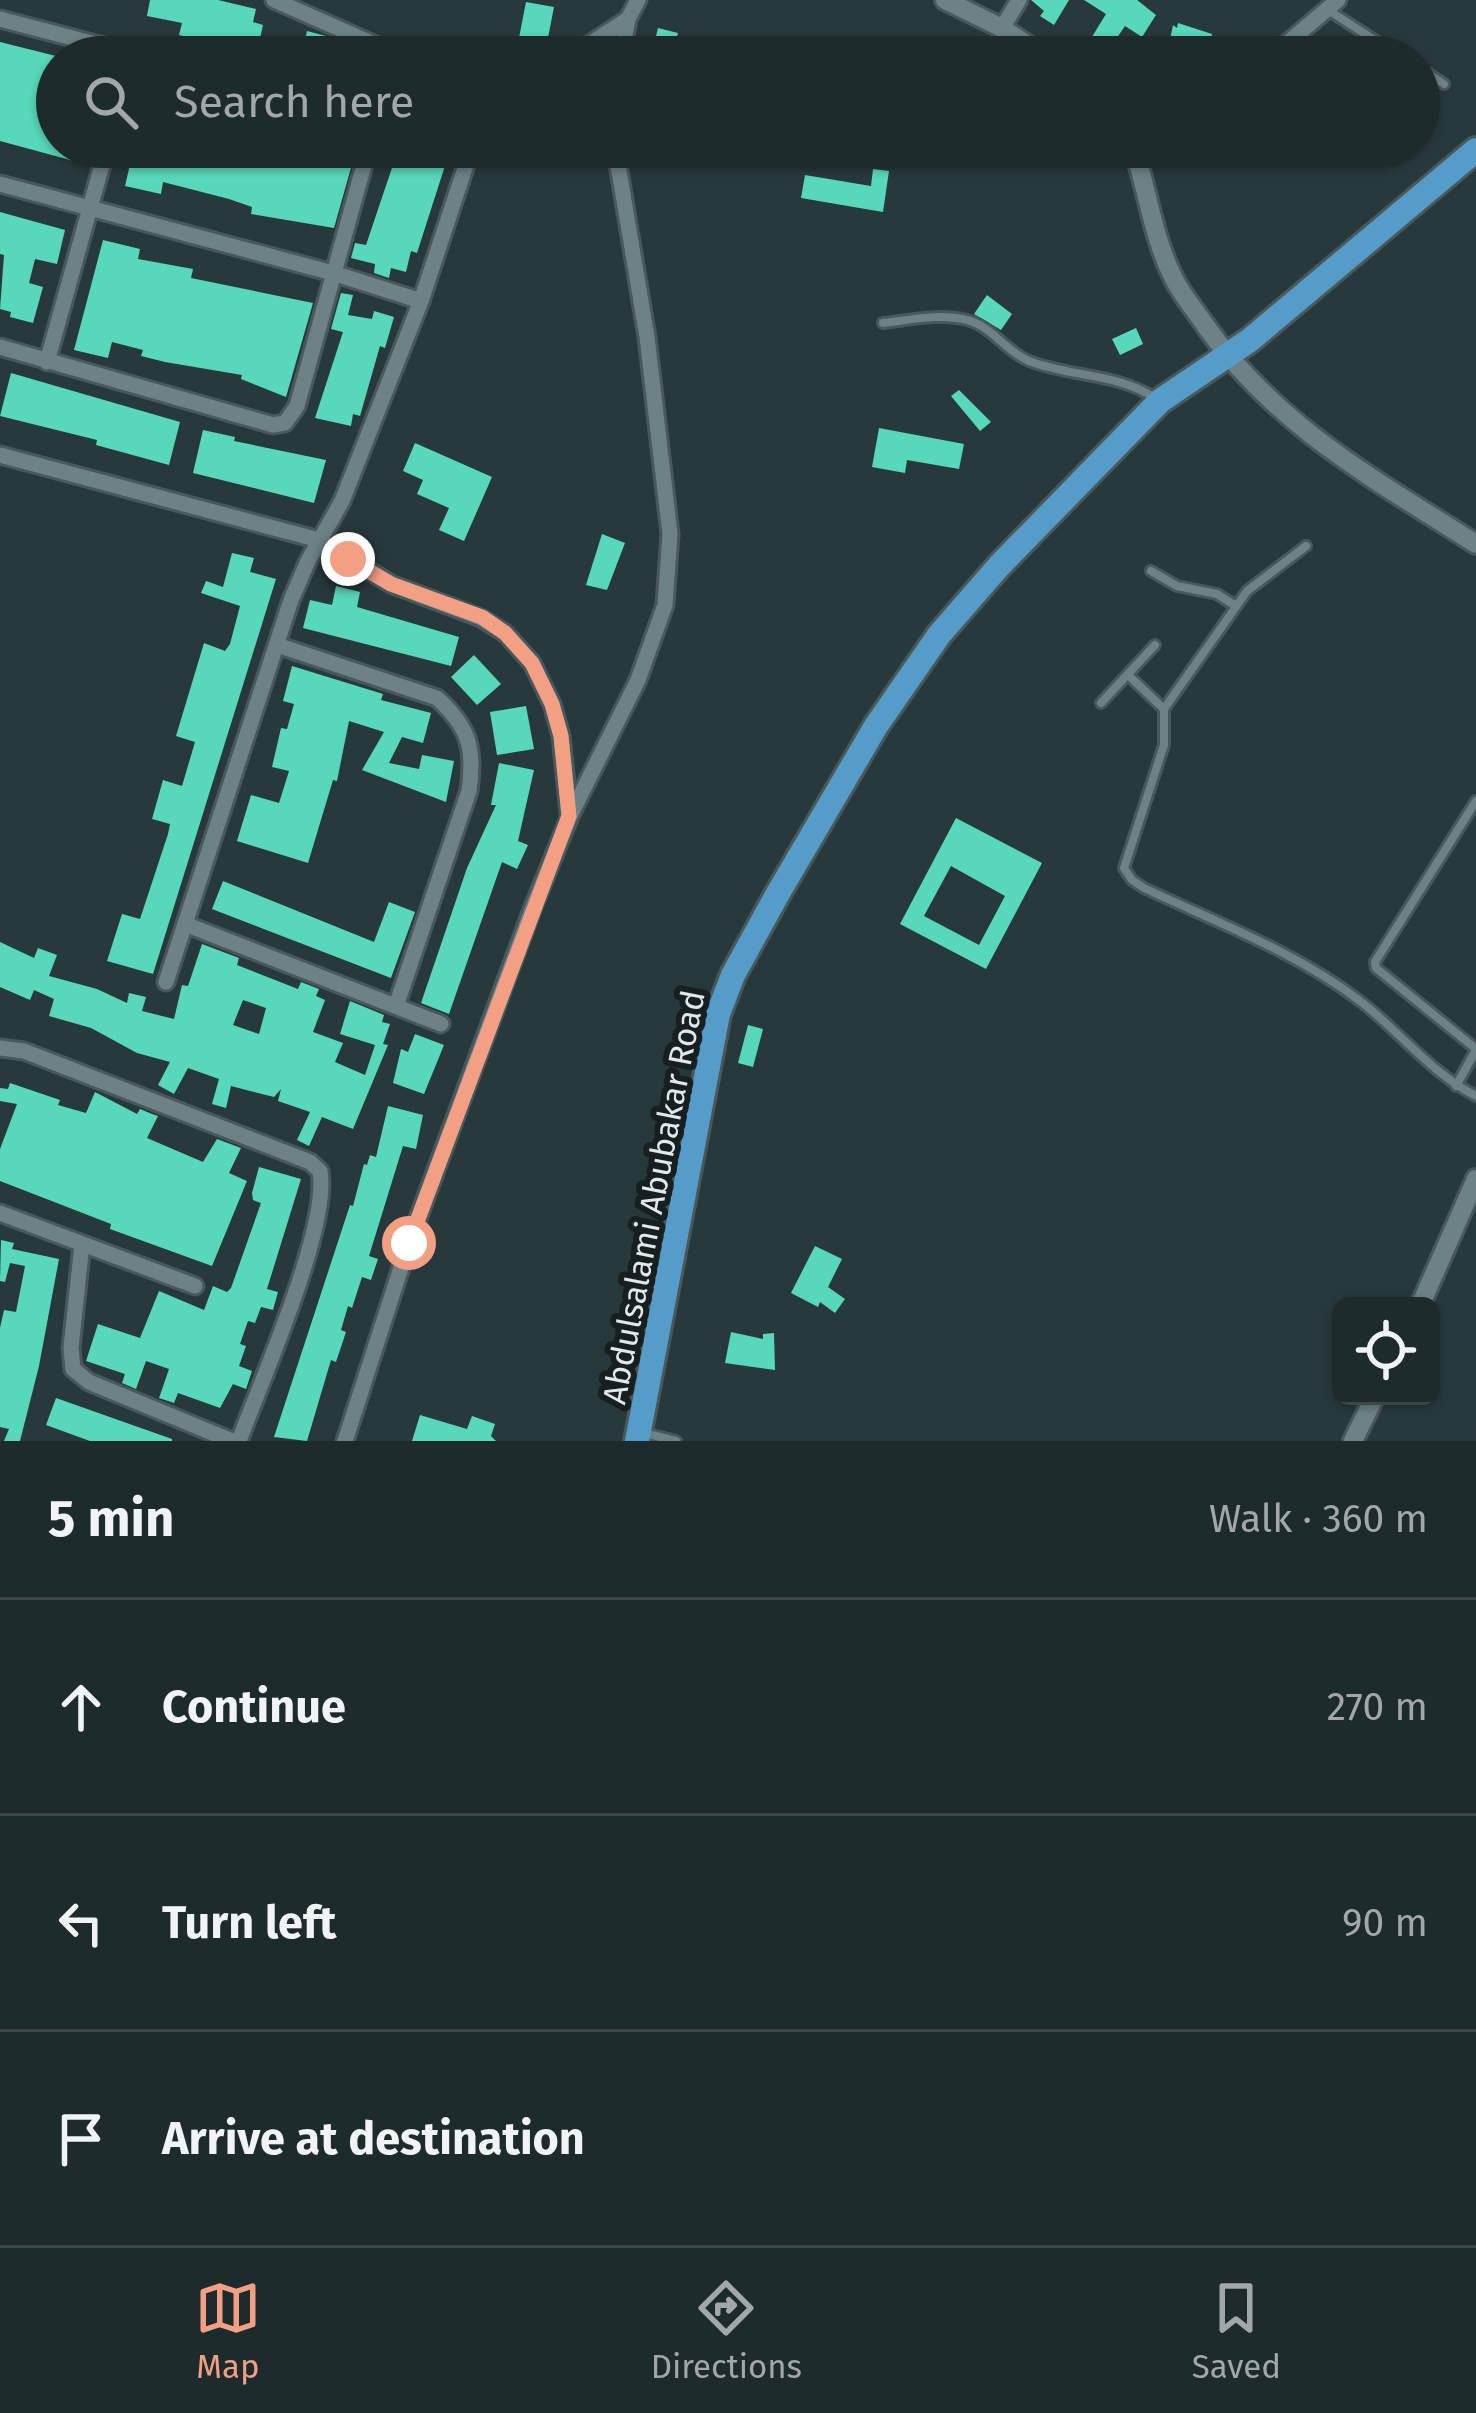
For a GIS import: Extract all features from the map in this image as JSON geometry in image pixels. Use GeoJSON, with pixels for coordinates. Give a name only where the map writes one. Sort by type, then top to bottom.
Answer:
{"type":"FeatureCollection","features":[{"type":"Feature","properties":{"kind":"main road","name":"Abdulsalami Abubakar Road"},"geometry":{"type":"LineString","coordinates":[[638,1436],[718,1014],[733,975],[876,726],[918,663],[999,566],[1160,401],[1227,356],[1476,150]]}},
{"type":"Feature","properties":{"kind":"street"},"geometry":{"type":"LineString","coordinates":[[274,0],[355,36]]}},
{"type":"Feature","properties":{"kind":"street"},"geometry":{"type":"LineString","coordinates":[[625,36],[638,0]]}},
{"type":"Feature","properties":{"kind":"street"},"geometry":{"type":"LineString","coordinates":[[945,0],[1014,36]]}},
{"type":"Feature","properties":{"kind":"street"},"geometry":{"type":"LineString","coordinates":[[1002,28],[1019,0]]}},
{"type":"Feature","properties":{"kind":"street"},"geometry":{"type":"LineString","coordinates":[[1296,36],[1333,5]]}},
{"type":"Feature","properties":{"kind":"street"},"geometry":{"type":"LineString","coordinates":[[0,19],[63,36]]}},
{"type":"Feature","properties":{"kind":"street"},"geometry":{"type":"LineString","coordinates":[[602,36],[628,19]]}},
{"type":"Feature","properties":{"kind":"street"},"geometry":{"type":"LineString","coordinates":[[47,362],[101,168]]}},
{"type":"Feature","properties":{"kind":"street"},"geometry":{"type":"LineString","coordinates":[[0,346],[274,425],[286,423],[297,406],[363,168]]}},
{"type":"Feature","properties":{"kind":"street"},"geometry":{"type":"LineString","coordinates":[[166,982],[302,574],[343,501],[421,301],[465,168]]}},
{"type":"Feature","properties":{"kind":"street"},"geometry":{"type":"LineString","coordinates":[[345,1441],[409,1243],[569,816],[638,680],[665,604],[670,535],[647,338],[619,168]]}},
{"type":"Feature","properties":{"kind":"street"},"geometry":{"type":"LineString","coordinates":[[1138,168],[1143,195],[1174,281],[1227,356],[1272,406],[1306,434],[1476,544]]}},
{"type":"Feature","properties":{"kind":"street"},"geometry":{"type":"LineString","coordinates":[[0,184],[421,301]]}},
{"type":"Feature","properties":{"kind":"street"},"geometry":{"type":"LineString","coordinates":[[0,455],[319,540],[391,584],[482,617],[505,633],[532,663],[552,704],[561,736],[569,816]]}},
{"type":"Feature","properties":{"kind":"street"},"geometry":{"type":"LineString","coordinates":[[277,645],[437,698],[456,715],[467,737],[473,760],[469,791],[396,1006]]}},
{"type":"Feature","properties":{"kind":"street"},"geometry":{"type":"LineString","coordinates":[[185,924],[442,1024]]}},
{"type":"Feature","properties":{"kind":"street"},"geometry":{"type":"LineString","coordinates":[[0,1048],[25,1051],[310,1162],[320,1171],[320,1207],[236,1441],[88,1382],[74,1369],[71,1348],[82,1244]]}},
{"type":"Feature","properties":{"kind":"street"},"geometry":{"type":"LineString","coordinates":[[1424,1297],[1476,1179]]}},
{"type":"Feature","properties":{"kind":"street"},"geometry":{"type":"LineString","coordinates":[[0,1213],[195,1286]]}},
{"type":"Feature","properties":{"kind":"street"},"geometry":{"type":"LineString","coordinates":[[1352,1441],[1370,1405]]}},
{"type":"Feature","properties":{"kind":"lane"},"geometry":{"type":"LineString","coordinates":[[1333,5],[1374,36]]}},
{"type":"Feature","properties":{"kind":"lane"},"geometry":{"type":"LineString","coordinates":[[1440,81],[1444,84]]}},
{"type":"Feature","properties":{"kind":"lane"},"geometry":{"type":"LineString","coordinates":[[883,323],[936,316],[964,319],[983,326],[1030,361],[1137,386],[1160,401]]}},
{"type":"Feature","properties":{"kind":"lane"},"geometry":{"type":"LineString","coordinates":[[1306,546],[1258,580],[1164,709],[1164,746],[1124,861],[1126,874],[1144,888],[1329,981],[1358,1000],[1456,1086],[1476,1096]]}},
{"type":"Feature","properties":{"kind":"lane"},"geometry":{"type":"LineString","coordinates":[[1151,571],[1177,586],[1217,594],[1237,606]]}},
{"type":"Feature","properties":{"kind":"lane"},"geometry":{"type":"LineString","coordinates":[[1101,703],[1155,645]]}},
{"type":"Feature","properties":{"kind":"lane"},"geometry":{"type":"LineString","coordinates":[[1128,675],[1164,709]]}},
{"type":"Feature","properties":{"kind":"lane"},"geometry":{"type":"LineString","coordinates":[[1456,1086],[1476,1050],[1376,968],[1375,962],[1476,801]]}},
{"type":"Feature","properties":{"kind":"lane"},"geometry":{"type":"LineString","coordinates":[[638,1436],[676,1441]]}},
{"type":"Feature","properties":{"kind":"building"},"geometry":{"type":"Polygon","coordinates":[[[150,0],[218,0],[256,9],[253,22],[263,25],[261,36],[183,36],[179,35],[182,23],[147,16],[150,0]]]}},
{"type":"Feature","properties":{"kind":"building"},"geometry":{"type":"Polygon","coordinates":[[[1031,0],[1069,0],[1054,25],[1040,16],[1044,11],[1031,0]]]}},
{"type":"Feature","properties":{"kind":"building"},"geometry":{"type":"Polygon","coordinates":[[[1084,0],[1137,0],[1156,15],[1143,36],[1125,26],[1118,36],[1092,36],[1106,14],[1084,0]]]}},
{"type":"Feature","properties":{"kind":"building"},"geometry":{"type":"Polygon","coordinates":[[[526,2],[554,7],[548,36],[519,36],[526,2]]]}},
{"type":"Feature","properties":{"kind":"building"},"geometry":{"type":"Polygon","coordinates":[[[1178,23],[1212,34],[1171,36],[1173,25],[1177,28],[1178,23]]]}},
{"type":"Feature","properties":{"kind":"building"},"geometry":{"type":"Polygon","coordinates":[[[658,28],[678,33],[677,36],[656,36],[658,28]]]}},
{"type":"Feature","properties":{"kind":"building"},"geometry":{"type":"Polygon","coordinates":[[[0,42],[36,51],[36,151],[0,141],[0,42]]]}},
{"type":"Feature","properties":{"kind":"building"},"geometry":{"type":"Polygon","coordinates":[[[129,168],[351,168],[334,228],[251,214],[252,207],[163,182],[161,194],[125,186],[129,168]]]}},
{"type":"Feature","properties":{"kind":"building"},"geometry":{"type":"Polygon","coordinates":[[[392,168],[444,168],[417,253],[411,251],[406,272],[391,268],[389,278],[374,273],[375,264],[351,258],[355,243],[366,245],[392,168]]]}},
{"type":"Feature","properties":{"kind":"building"},"geometry":{"type":"Polygon","coordinates":[[[873,169],[889,171],[883,212],[801,198],[805,175],[871,186],[873,169]]]}},
{"type":"Feature","properties":{"kind":"building"},"geometry":{"type":"Polygon","coordinates":[[[0,212],[65,230],[57,264],[35,259],[29,283],[43,287],[33,323],[0,309],[4,255],[0,254],[0,212]]]}},
{"type":"Feature","properties":{"kind":"building"},"geometry":{"type":"Polygon","coordinates":[[[103,240],[140,249],[138,259],[193,269],[191,278],[313,303],[286,397],[241,379],[242,375],[141,356],[143,350],[112,342],[108,358],[74,350],[103,240]]]}},
{"type":"Feature","properties":{"kind":"building"},"geometry":{"type":"Polygon","coordinates":[[[341,293],[353,295],[348,315],[372,319],[374,311],[394,317],[385,348],[380,346],[360,416],[353,414],[351,426],[315,418],[343,332],[331,329],[341,293]]]}},
{"type":"Feature","properties":{"kind":"building"},"geometry":{"type":"Polygon","coordinates":[[[987,295],[1012,314],[1001,330],[974,314],[987,295]]]}},
{"type":"Feature","properties":{"kind":"building"},"geometry":{"type":"Polygon","coordinates":[[[1136,328],[1143,344],[1120,355],[1112,339],[1136,328]]]}},
{"type":"Feature","properties":{"kind":"building"},"geometry":{"type":"Polygon","coordinates":[[[11,373],[180,422],[169,465],[96,445],[97,440],[0,416],[11,373]]]}},
{"type":"Feature","properties":{"kind":"building"},"geometry":{"type":"Polygon","coordinates":[[[959,390],[991,422],[980,431],[951,396],[959,390]]]}},
{"type":"Feature","properties":{"kind":"building"},"geometry":{"type":"Polygon","coordinates":[[[879,428],[964,444],[959,469],[907,460],[905,473],[872,467],[879,428]]]}},
{"type":"Feature","properties":{"kind":"building"},"geometry":{"type":"Polygon","coordinates":[[[203,430],[326,460],[314,503],[193,473],[203,430]]]}},
{"type":"Feature","properties":{"kind":"building"},"geometry":{"type":"Polygon","coordinates":[[[415,443],[492,477],[464,541],[439,530],[449,508],[417,494],[423,480],[403,471],[415,443]]]}},
{"type":"Feature","properties":{"kind":"building"},"geometry":{"type":"Polygon","coordinates":[[[602,534],[625,543],[607,590],[586,585],[602,534]]]}},
{"type":"Feature","properties":{"kind":"building"},"geometry":{"type":"Polygon","coordinates":[[[232,553],[254,558],[250,572],[276,579],[153,974],[107,961],[122,914],[140,919],[168,834],[170,824],[152,819],[163,780],[182,786],[195,742],[176,736],[204,643],[225,651],[230,644],[240,606],[201,593],[206,581],[223,587],[232,553]]]}},
{"type":"Feature","properties":{"kind":"building"},"geometry":{"type":"Polygon","coordinates":[[[336,586],[360,592],[357,607],[459,637],[451,666],[303,628],[310,600],[332,605],[336,586]]]}},
{"type":"Feature","properties":{"kind":"building"},"geometry":{"type":"Polygon","coordinates":[[[474,655],[501,684],[477,705],[451,677],[474,655]]]}},
{"type":"Feature","properties":{"kind":"building"},"geometry":{"type":"Polygon","coordinates":[[[292,666],[383,694],[381,700],[431,713],[423,743],[402,737],[389,763],[419,769],[422,755],[454,761],[446,802],[362,770],[384,732],[349,721],[337,781],[333,780],[308,863],[237,841],[251,795],[279,803],[289,771],[272,767],[281,728],[287,729],[294,704],[283,701],[292,666]]]}},
{"type":"Feature","properties":{"kind":"building"},"geometry":{"type":"Polygon","coordinates":[[[526,706],[534,749],[497,755],[490,712],[526,706]]]}},
{"type":"Feature","properties":{"kind":"building"},"geometry":{"type":"Polygon","coordinates":[[[499,763],[534,770],[518,841],[528,845],[517,869],[502,862],[449,1014],[421,1003],[467,868],[496,805],[491,805],[499,763]]]}},
{"type":"Feature","properties":{"kind":"building"},"geometry":{"type":"Polygon","coordinates":[[[956,818],[1042,863],[986,969],[900,924],[956,818]],[[951,866],[924,916],[979,945],[1005,896],[951,866]]]}},
{"type":"Feature","properties":{"kind":"building"},"geometry":{"type":"Polygon","coordinates":[[[223,881],[374,942],[389,902],[415,912],[391,978],[212,909],[223,881]]]}},
{"type":"Feature","properties":{"kind":"building"},"geometry":{"type":"Polygon","coordinates":[[[0,942],[34,958],[38,948],[57,955],[49,976],[127,1003],[129,993],[146,997],[142,1011],[174,1019],[182,985],[188,986],[202,944],[239,958],[237,965],[298,989],[301,982],[319,989],[316,996],[325,1000],[313,1032],[343,1043],[335,1062],[365,1075],[375,1045],[340,1034],[350,1001],[384,1015],[382,1022],[390,1024],[383,1044],[388,1045],[353,1129],[322,1117],[309,1146],[297,1140],[310,1112],[278,1101],[281,1089],[274,1097],[231,1086],[226,1108],[212,1104],[219,1079],[188,1068],[174,1094],[158,1085],[170,1062],[137,1053],[91,1028],[49,1016],[54,999],[34,990],[30,1000],[0,987],[0,942]],[[243,1000],[233,1025],[259,1034],[266,1008],[243,1000]]]}},
{"type":"Feature","properties":{"kind":"building"},"geometry":{"type":"Polygon","coordinates":[[[748,1025],[763,1029],[753,1067],[738,1063],[748,1025]]]}},
{"type":"Feature","properties":{"kind":"building"},"geometry":{"type":"Polygon","coordinates":[[[415,1034],[444,1045],[424,1094],[393,1083],[401,1049],[408,1052],[415,1034]]]}},
{"type":"Feature","properties":{"kind":"building"},"geometry":{"type":"Polygon","coordinates":[[[10,1083],[86,1113],[95,1092],[137,1114],[140,1109],[158,1116],[147,1138],[203,1162],[217,1139],[241,1148],[229,1173],[247,1181],[212,1266],[110,1229],[111,1224],[0,1181],[0,1149],[17,1104],[0,1101],[0,1088],[8,1089],[10,1083]]]}},
{"type":"Feature","properties":{"kind":"building"},"geometry":{"type":"Polygon","coordinates":[[[388,1106],[423,1115],[416,1149],[403,1146],[369,1256],[378,1259],[371,1280],[362,1277],[352,1308],[348,1306],[341,1330],[346,1332],[336,1362],[331,1360],[307,1441],[274,1437],[364,1164],[370,1155],[376,1157],[388,1106]]]}},
{"type":"Feature","properties":{"kind":"building"},"geometry":{"type":"Polygon","coordinates":[[[259,1167],[301,1179],[267,1289],[278,1292],[273,1310],[261,1307],[255,1323],[248,1321],[240,1344],[246,1346],[239,1366],[252,1371],[246,1389],[233,1384],[220,1408],[178,1393],[174,1403],[159,1398],[169,1369],[146,1361],[136,1389],[122,1383],[125,1374],[86,1361],[98,1324],[140,1338],[159,1291],[204,1310],[213,1286],[227,1292],[231,1288],[261,1203],[253,1200],[252,1193],[259,1167]]]}},
{"type":"Feature","properties":{"kind":"building"},"geometry":{"type":"Polygon","coordinates":[[[1,1240],[14,1243],[12,1249],[59,1259],[20,1441],[4,1441],[9,1429],[0,1427],[0,1328],[4,1310],[16,1312],[25,1266],[10,1263],[5,1282],[0,1281],[1,1240]]]}},
{"type":"Feature","properties":{"kind":"building"},"geometry":{"type":"Polygon","coordinates":[[[815,1246],[842,1259],[828,1287],[845,1299],[835,1313],[820,1302],[818,1307],[791,1293],[815,1246]]]}},
{"type":"Feature","properties":{"kind":"building"},"geometry":{"type":"Polygon","coordinates":[[[731,1332],[763,1339],[763,1334],[774,1333],[775,1370],[725,1363],[731,1332]]]}},
{"type":"Feature","properties":{"kind":"building"},"geometry":{"type":"Polygon","coordinates":[[[56,1398],[172,1441],[90,1441],[46,1425],[56,1398]]]}},
{"type":"Feature","properties":{"kind":"building"},"geometry":{"type":"Polygon","coordinates":[[[420,1415],[467,1429],[472,1416],[495,1424],[491,1436],[496,1441],[412,1441],[420,1415]]]}},
{"type":"Feature","properties":{"kind":"route"},"geometry":{"type":"LineString","coordinates":[[348,559],[391,584],[482,617],[505,633],[532,663],[561,736],[569,816],[409,1243]]}}]}
